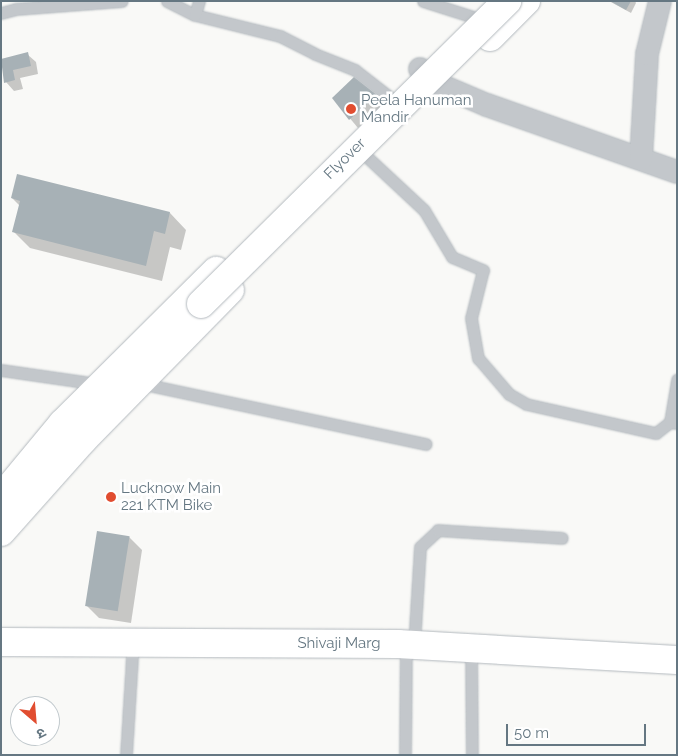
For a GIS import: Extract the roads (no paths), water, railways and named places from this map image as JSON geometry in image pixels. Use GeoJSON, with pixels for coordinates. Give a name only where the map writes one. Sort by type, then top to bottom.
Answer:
{"type":"FeatureCollection","features":[{"type":"Feature","properties":{"kind":"main road","name":"Flyover"},"geometry":{"type":"LineString","coordinates":[[158,346],[366,137],[507,1]]}},
{"type":"Feature","properties":{"kind":"main road"},"geometry":{"type":"LineString","coordinates":[[1,532],[82,440],[138,383],[158,346],[391,98],[430,77],[526,1]]}},
{"type":"Feature","properties":{"kind":"main road"},"geometry":{"type":"LineString","coordinates":[[1,498],[63,423],[101,385],[158,346],[366,156],[430,77],[481,9]]}},
{"type":"Feature","properties":{"kind":"main road","name":"Shivaji Marg"},"geometry":{"type":"LineString","coordinates":[[1,642],[410,645],[677,660]]}},
{"type":"Feature","properties":{"kind":"street"},"geometry":{"type":"LineString","coordinates":[[641,160],[647,54],[660,1]]}},
{"type":"Feature","properties":{"kind":"street"},"geometry":{"type":"LineString","coordinates":[[430,77],[487,106],[677,172]]}},
{"type":"Feature","properties":{"kind":"lane"},"geometry":{"type":"LineString","coordinates":[[1,13],[16,9],[122,1]]}},
{"type":"Feature","properties":{"kind":"lane"},"geometry":{"type":"LineString","coordinates":[[166,1],[195,15],[280,36],[315,54],[355,70],[391,98]]}},
{"type":"Feature","properties":{"kind":"lane"},"geometry":{"type":"LineString","coordinates":[[195,15],[198,1]]}},
{"type":"Feature","properties":{"kind":"lane"},"geometry":{"type":"LineString","coordinates":[[423,1],[481,9]]}},
{"type":"Feature","properties":{"kind":"lane"},"geometry":{"type":"LineString","coordinates":[[366,156],[424,210],[452,257],[484,270],[471,318],[478,358],[509,394],[526,404],[656,433],[673,422],[677,380]]}},
{"type":"Feature","properties":{"kind":"lane"},"geometry":{"type":"LineString","coordinates":[[1,370],[101,385],[138,383],[426,444]]}},
{"type":"Feature","properties":{"kind":"lane"},"geometry":{"type":"LineString","coordinates":[[405,755],[410,645],[420,547],[438,530],[562,538]]}},
{"type":"Feature","properties":{"kind":"lane"},"geometry":{"type":"LineString","coordinates":[[126,755],[133,642]]}},
{"type":"Feature","properties":{"kind":"lane"},"geometry":{"type":"LineString","coordinates":[[471,648],[472,755]]}},
{"type":"Feature","properties":{"kind":"place","name":"Peela Hanuman Mandir"},"geometry":{"type":"Point","coordinates":[351,109]}},
{"type":"Feature","properties":{"kind":"place","name":"Lucknow Main 221 KTM Bike"},"geometry":{"type":"Point","coordinates":[111,497]}}]}
